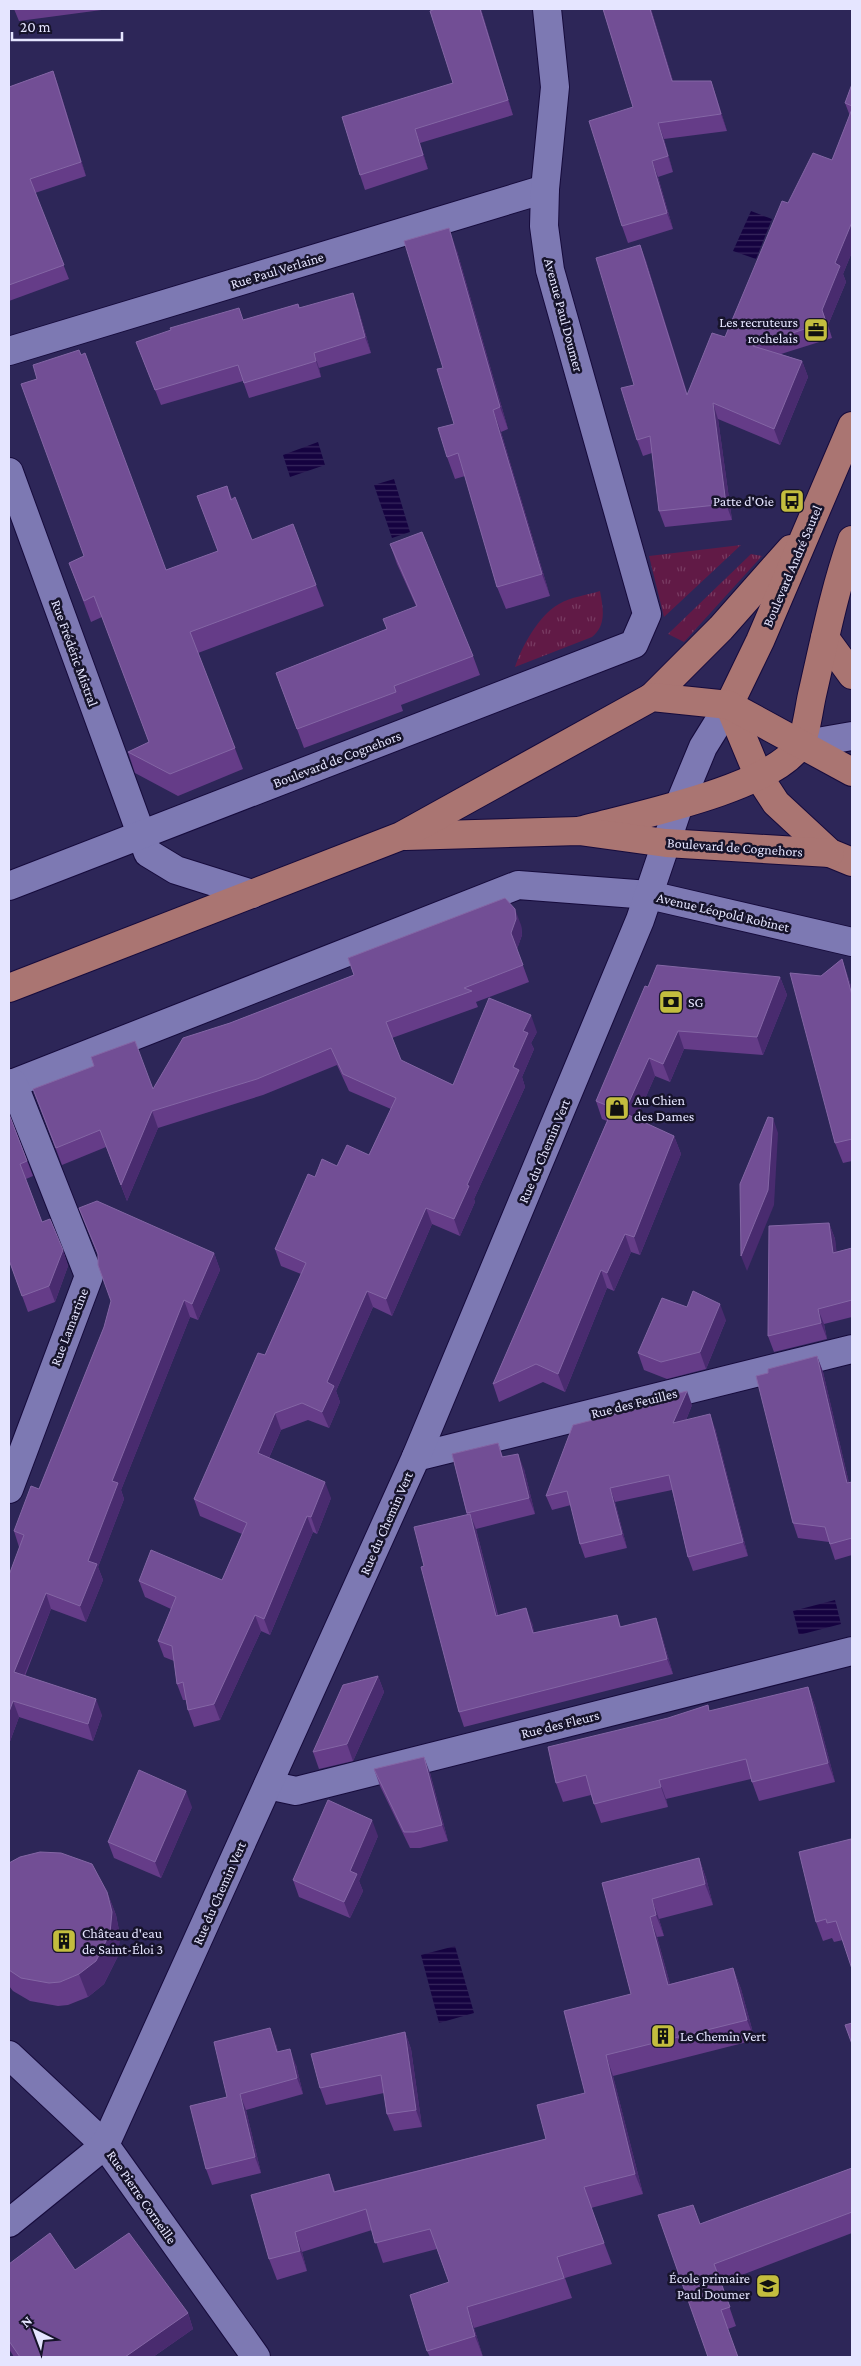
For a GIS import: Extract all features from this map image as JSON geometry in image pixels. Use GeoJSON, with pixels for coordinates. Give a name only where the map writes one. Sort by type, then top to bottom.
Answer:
{"type":"FeatureCollection","features":[{"type":"Feature","properties":{"kind":"main road","name":"Boulevard André Sautel"},"geometry":{"type":"LineString","coordinates":[[729,705],[752,660],[852,426]]}},
{"type":"Feature","properties":{"kind":"main road","name":"Boulevard de Cognehors"},"geometry":{"type":"LineString","coordinates":[[9,988],[400,836],[652,697],[721,628],[806,531]]}},
{"type":"Feature","properties":{"kind":"main road"},"geometry":{"type":"LineString","coordinates":[[579,831],[679,805],[759,778],[783,764],[800,745],[841,571],[852,540]]}},
{"type":"Feature","properties":{"kind":"main road"},"geometry":{"type":"LineString","coordinates":[[825,638],[852,675]]}},
{"type":"Feature","properties":{"kind":"main road"},"geometry":{"type":"LineString","coordinates":[[652,697],[729,705],[852,772]]}},
{"type":"Feature","properties":{"kind":"main road"},"geometry":{"type":"LineString","coordinates":[[729,705],[759,778],[776,803],[841,857]]}},
{"type":"Feature","properties":{"kind":"main road","name":"Boulevard de Cognehors"},"geometry":{"type":"LineString","coordinates":[[400,836],[579,831],[666,843],[841,857]]}},
{"type":"Feature","properties":{"kind":"street","name":"Avenue Paul Doumer"},"geometry":{"type":"LineString","coordinates":[[547,9],[555,87],[545,189],[544,226],[550,270],[647,614]]}},
{"type":"Feature","properties":{"kind":"street","name":"Rue Paul Verlaine"},"geometry":{"type":"LineString","coordinates":[[9,351],[545,189]]}},
{"type":"Feature","properties":{"kind":"street","name":"Rue Frédéric Mistral"},"geometry":{"type":"LineString","coordinates":[[9,472],[148,853],[176,870],[252,894]]}},
{"type":"Feature","properties":{"kind":"street","name":"Boulevard de Cognehors"},"geometry":{"type":"LineString","coordinates":[[9,886],[634,644],[647,614]]}},
{"type":"Feature","properties":{"kind":"street","name":"Avenue Léopold Robinet"},"geometry":{"type":"LineString","coordinates":[[729,705],[703,747],[679,805],[649,895],[852,942]]}},
{"type":"Feature","properties":{"kind":"street"},"geometry":{"type":"LineString","coordinates":[[800,745],[852,736]]}},
{"type":"Feature","properties":{"kind":"street"},"geometry":{"type":"LineString","coordinates":[[11,1084],[518,885],[649,895]]}},
{"type":"Feature","properties":{"kind":"street","name":"Rue du Chemin Vert"},"geometry":{"type":"LineString","coordinates":[[106,2145],[416,1457],[649,895]]}},
{"type":"Feature","properties":{"kind":"street","name":"Rue Lamartine"},"geometry":{"type":"LineString","coordinates":[[9,1489],[88,1276],[11,1084]]}},
{"type":"Feature","properties":{"kind":"street","name":"Rue des Feuilles"},"geometry":{"type":"LineString","coordinates":[[416,1457],[852,1349]]}},
{"type":"Feature","properties":{"kind":"street","name":"Rue des Fleurs"},"geometry":{"type":"LineString","coordinates":[[268,1785],[296,1791],[851,1655]]}},
{"type":"Feature","properties":{"kind":"street","name":"Rue Pierre Corneille"},"geometry":{"type":"LineString","coordinates":[[9,2055],[106,2145],[256,2357]]}},
{"type":"Feature","properties":{"kind":"street"},"geometry":{"type":"LineString","coordinates":[[9,2222],[106,2145]]}},
{"type":"Feature","properties":{"kind":"green space"},"geometry":{"type":"Polygon","coordinates":[[[741,545],[664,617],[649,556],[741,545]]]}},
{"type":"Feature","properties":{"kind":"green space"},"geometry":{"type":"Polygon","coordinates":[[[751,554],[762,556],[684,642],[668,634],[751,554]]]}},
{"type":"Feature","properties":{"kind":"green space"},"geometry":{"type":"Polygon","coordinates":[[[600,591],[603,610],[602,622],[592,637],[515,667],[532,632],[552,609],[569,600],[600,591]]]}},
{"type":"Feature","properties":{"kind":"shaded area"},"geometry":{"type":"Polygon","coordinates":[[[751,211],[772,219],[756,259],[733,251],[751,211]]]}},
{"type":"Feature","properties":{"kind":"shaded area"},"geometry":{"type":"Polygon","coordinates":[[[318,442],[325,465],[290,477],[283,455],[318,442]]]}},
{"type":"Feature","properties":{"kind":"shaded area"},"geometry":{"type":"Polygon","coordinates":[[[394,479],[410,532],[392,538],[374,485],[394,479]]]}},
{"type":"Feature","properties":{"kind":"shaded area"},"geometry":{"type":"Polygon","coordinates":[[[835,1600],[841,1624],[799,1635],[793,1611],[835,1600]]]}},
{"type":"Feature","properties":{"kind":"shaded area"},"geometry":{"type":"Polygon","coordinates":[[[455,1946],[474,2013],[439,2023],[421,1955],[455,1946]]]}},
{"type":"Feature","properties":{"kind":"building"},"geometry":{"type":"Polygon","coordinates":[[[435,9],[480,9],[508,100],[415,129],[423,155],[360,175],[342,117],[453,83],[430,11],[435,9]]]}},
{"type":"Feature","properties":{"kind":"building"},"geometry":{"type":"Polygon","coordinates":[[[603,9],[650,9],[672,81],[711,81],[721,114],[658,123],[668,156],[652,161],[667,213],[622,226],[589,121],[633,107],[603,9]]]}},
{"type":"Feature","properties":{"kind":"building"},"geometry":{"type":"Polygon","coordinates":[[[53,71],[81,162],[30,179],[64,265],[9,285],[9,87],[53,71]]]}},
{"type":"Feature","properties":{"kind":"building"},"geometry":{"type":"Polygon","coordinates":[[[852,84],[852,106],[845,103],[852,84]]]}},
{"type":"Feature","properties":{"kind":"building"},"geometry":{"type":"Polygon","coordinates":[[[852,109],[852,222],[835,263],[840,266],[822,310],[826,322],[753,346],[802,361],[774,429],[713,403],[726,504],[659,511],[650,436],[637,440],[621,388],[634,385],[596,258],[640,245],[687,395],[712,333],[725,337],[782,201],[788,203],[813,153],[832,160],[852,109]]]}},
{"type":"Feature","properties":{"kind":"building"},"geometry":{"type":"Polygon","coordinates":[[[449,228],[500,407],[493,410],[542,574],[497,587],[458,453],[447,457],[438,428],[454,424],[437,369],[443,368],[404,241],[449,228]]]}},
{"type":"Feature","properties":{"kind":"building"},"geometry":{"type":"Polygon","coordinates":[[[353,293],[365,337],[314,353],[316,361],[244,383],[238,365],[155,390],[136,342],[171,330],[170,328],[239,308],[243,320],[298,304],[299,308],[353,293]]]}},
{"type":"Feature","properties":{"kind":"building"},"geometry":{"type":"Polygon","coordinates":[[[79,350],[81,355],[85,353],[166,570],[218,551],[197,496],[227,486],[231,500],[235,497],[252,540],[293,524],[316,585],[190,632],[235,748],[170,774],[128,752],[149,742],[94,596],[84,601],[69,563],[84,556],[21,384],[37,379],[33,365],[79,350]]]}},
{"type":"Feature","properties":{"kind":"building"},"geometry":{"type":"Polygon","coordinates":[[[422,532],[473,656],[394,686],[396,692],[297,729],[276,673],[387,629],[383,619],[417,606],[390,544],[422,532]]]}},
{"type":"Feature","properties":{"kind":"building"},"geometry":{"type":"Polygon","coordinates":[[[505,898],[515,909],[516,919],[511,933],[523,965],[464,988],[472,991],[386,1022],[401,1060],[453,1085],[489,998],[531,1015],[523,1031],[528,1033],[513,1067],[519,1070],[467,1185],[469,1186],[454,1219],[426,1208],[386,1299],[367,1291],[327,1382],[334,1386],[322,1412],[302,1403],[275,1413],[258,1453],[325,1482],[311,1517],[307,1516],[264,1619],[255,1615],[214,1704],[188,1710],[183,1682],[177,1684],[172,1646],[158,1641],[176,1597],[139,1581],[151,1550],[222,1580],[247,1523],[194,1499],[258,1353],[265,1355],[306,1263],[275,1249],[308,1174],[315,1177],[322,1159],[337,1166],[347,1145],[369,1155],[396,1098],[343,1074],[331,1048],[257,1079],[152,1111],[121,1185],[100,1130],[56,1148],[33,1089],[94,1066],[91,1057],[135,1041],[153,1089],[183,1038],[230,1023],[354,975],[348,958],[505,898]]]}},
{"type":"Feature","properties":{"kind":"building"},"geometry":{"type":"Polygon","coordinates":[[[842,959],[852,995],[852,1139],[835,1143],[790,973],[821,976],[842,959]]]}},
{"type":"Feature","properties":{"kind":"building"},"geometry":{"type":"Polygon","coordinates":[[[657,965],[780,977],[757,1037],[678,1031],[663,1064],[649,1058],[624,1113],[674,1136],[634,1237],[625,1234],[607,1273],[601,1270],[558,1374],[536,1364],[493,1384],[613,1108],[596,1101],[645,986],[648,987],[657,965]]]}},
{"type":"Feature","properties":{"kind":"building"},"geometry":{"type":"Polygon","coordinates":[[[9,1114],[27,1161],[20,1164],[42,1222],[50,1219],[63,1250],[49,1286],[22,1296],[9,1260],[9,1114]]]}},
{"type":"Feature","properties":{"kind":"building"},"geometry":{"type":"Polygon","coordinates":[[[768,1117],[773,1118],[768,1190],[741,1256],[740,1184],[768,1117]]]}},
{"type":"Feature","properties":{"kind":"building"},"geometry":{"type":"Polygon","coordinates":[[[97,1201],[214,1253],[192,1304],[184,1300],[112,1481],[118,1483],[88,1561],[97,1564],[80,1606],[46,1593],[14,1672],[96,1699],[88,1724],[13,1701],[9,1712],[9,1575],[24,1535],[14,1531],[31,1486],[39,1489],[104,1327],[111,1301],[98,1265],[98,1254],[79,1208],[97,1201]]]}},
{"type":"Feature","properties":{"kind":"building"},"geometry":{"type":"Polygon","coordinates":[[[829,1223],[833,1253],[852,1248],[852,1300],[818,1309],[821,1323],[768,1336],[769,1226],[829,1223]]]}},
{"type":"Feature","properties":{"kind":"building"},"geometry":{"type":"Polygon","coordinates":[[[693,1291],[720,1304],[700,1352],[661,1362],[638,1353],[662,1298],[687,1307],[693,1291]]]}},
{"type":"Feature","properties":{"kind":"building"},"geometry":{"type":"Polygon","coordinates":[[[817,1356],[847,1483],[852,1482],[852,1538],[830,1544],[825,1527],[793,1523],[756,1376],[768,1373],[768,1369],[817,1356]]]}},
{"type":"Feature","properties":{"kind":"building"},"geometry":{"type":"Polygon","coordinates":[[[687,1391],[673,1423],[710,1414],[743,1542],[688,1557],[669,1475],[610,1488],[622,1534],[580,1544],[567,1491],[546,1496],[573,1425],[644,1407],[647,1401],[687,1391]]]}},
{"type":"Feature","properties":{"kind":"building"},"geometry":{"type":"Polygon","coordinates":[[[498,1443],[502,1457],[518,1454],[529,1498],[467,1513],[452,1454],[498,1443]]]}},
{"type":"Feature","properties":{"kind":"building"},"geometry":{"type":"Polygon","coordinates":[[[470,1514],[496,1616],[526,1608],[533,1633],[617,1615],[620,1627],[656,1618],[667,1659],[459,1712],[421,1567],[424,1566],[414,1527],[470,1514]]]}},
{"type":"Feature","properties":{"kind":"building"},"geometry":{"type":"Polygon","coordinates":[[[378,1676],[347,1744],[313,1752],[343,1685],[378,1676]]]}},
{"type":"Feature","properties":{"kind":"building"},"geometry":{"type":"Polygon","coordinates":[[[808,1687],[828,1763],[752,1782],[746,1759],[659,1780],[661,1787],[594,1804],[586,1775],[556,1783],[548,1747],[668,1718],[708,1705],[709,1711],[808,1687]]]}},
{"type":"Feature","properties":{"kind":"building"},"geometry":{"type":"Polygon","coordinates":[[[424,1757],[442,1825],[414,1832],[404,1832],[374,1769],[424,1757]]]}},
{"type":"Feature","properties":{"kind":"building"},"geometry":{"type":"Polygon","coordinates":[[[139,1770],[186,1791],[155,1862],[108,1842],[139,1770]]]}},
{"type":"Feature","properties":{"kind":"building"},"geometry":{"type":"Polygon","coordinates":[[[328,1800],[372,1820],[350,1871],[357,1874],[344,1902],[293,1880],[328,1800]]]}},
{"type":"Feature","properties":{"kind":"building"},"geometry":{"type":"Polygon","coordinates":[[[851,1839],[852,1969],[836,1921],[827,1923],[826,1919],[816,1922],[799,1852],[851,1839]]]}},
{"type":"Feature","properties":{"kind":"building","name":"Château d'eau de Saint-Éloi 3"},"geometry":{"type":"Polygon","coordinates":[[[40,1852],[61,1853],[92,1864],[107,1892],[112,1912],[110,1933],[96,1961],[79,1974],[60,1982],[49,1983],[21,1978],[9,1970],[9,1863],[20,1857],[40,1852]]]}},
{"type":"Feature","properties":{"kind":"building"},"geometry":{"type":"Polygon","coordinates":[[[699,1858],[705,1884],[652,1899],[656,1915],[650,1917],[668,1985],[733,1968],[747,2020],[606,2055],[635,2174],[584,2187],[604,2243],[557,2257],[564,2278],[467,2307],[475,2336],[427,2351],[410,2295],[449,2282],[430,2229],[375,2243],[366,2209],[295,2232],[300,2251],[269,2259],[251,2195],[329,2174],[334,2192],[546,2139],[537,2105],[585,2093],[564,2011],[631,1994],[602,1883],[699,1858]]]}},
{"type":"Feature","properties":{"kind":"building"},"geometry":{"type":"Polygon","coordinates":[[[852,2023],[852,2044],[845,2025],[852,2023]]]}},
{"type":"Feature","properties":{"kind":"building"},"geometry":{"type":"Polygon","coordinates":[[[270,2028],[277,2052],[290,2049],[297,2078],[240,2094],[255,2157],[206,2169],[190,2106],[227,2097],[214,2042],[270,2028]]]}},
{"type":"Feature","properties":{"kind":"building"},"geometry":{"type":"Polygon","coordinates":[[[405,2032],[416,2110],[387,2114],[381,2075],[320,2088],[311,2054],[405,2032]]]}},
{"type":"Feature","properties":{"kind":"building"},"geometry":{"type":"Polygon","coordinates":[[[852,2168],[852,2212],[714,2264],[730,2307],[721,2310],[738,2357],[708,2357],[658,2215],[693,2205],[700,2224],[852,2168]]]}},
{"type":"Feature","properties":{"kind":"building"},"geometry":{"type":"Polygon","coordinates":[[[50,2233],[75,2270],[129,2233],[188,2313],[125,2357],[20,2357],[9,2341],[9,2264],[50,2233]]]}},
{"type":"Feature","properties":{"kind":"place","name":"Les recruteurs rochelais"},"geometry":{"type":"Point","coordinates":[816,330]}},
{"type":"Feature","properties":{"kind":"place","name":"Patte d'Oie"},"geometry":{"type":"Point","coordinates":[792,501]}},
{"type":"Feature","properties":{"kind":"place","name":"SG"},"geometry":{"type":"Point","coordinates":[671,1002]}},
{"type":"Feature","properties":{"kind":"place","name":"Au Chien des Dames"},"geometry":{"type":"Point","coordinates":[617,1108]}},
{"type":"Feature","properties":{"kind":"place","name":"Château d'eau de Saint-Éloi 3"},"geometry":{"type":"Point","coordinates":[64,1941]}},
{"type":"Feature","properties":{"kind":"place","name":"Le Chemin Vert"},"geometry":{"type":"Point","coordinates":[663,2036]}},
{"type":"Feature","properties":{"kind":"place","name":"École primaire Paul Doumer"},"geometry":{"type":"Point","coordinates":[768,2286]}}]}
